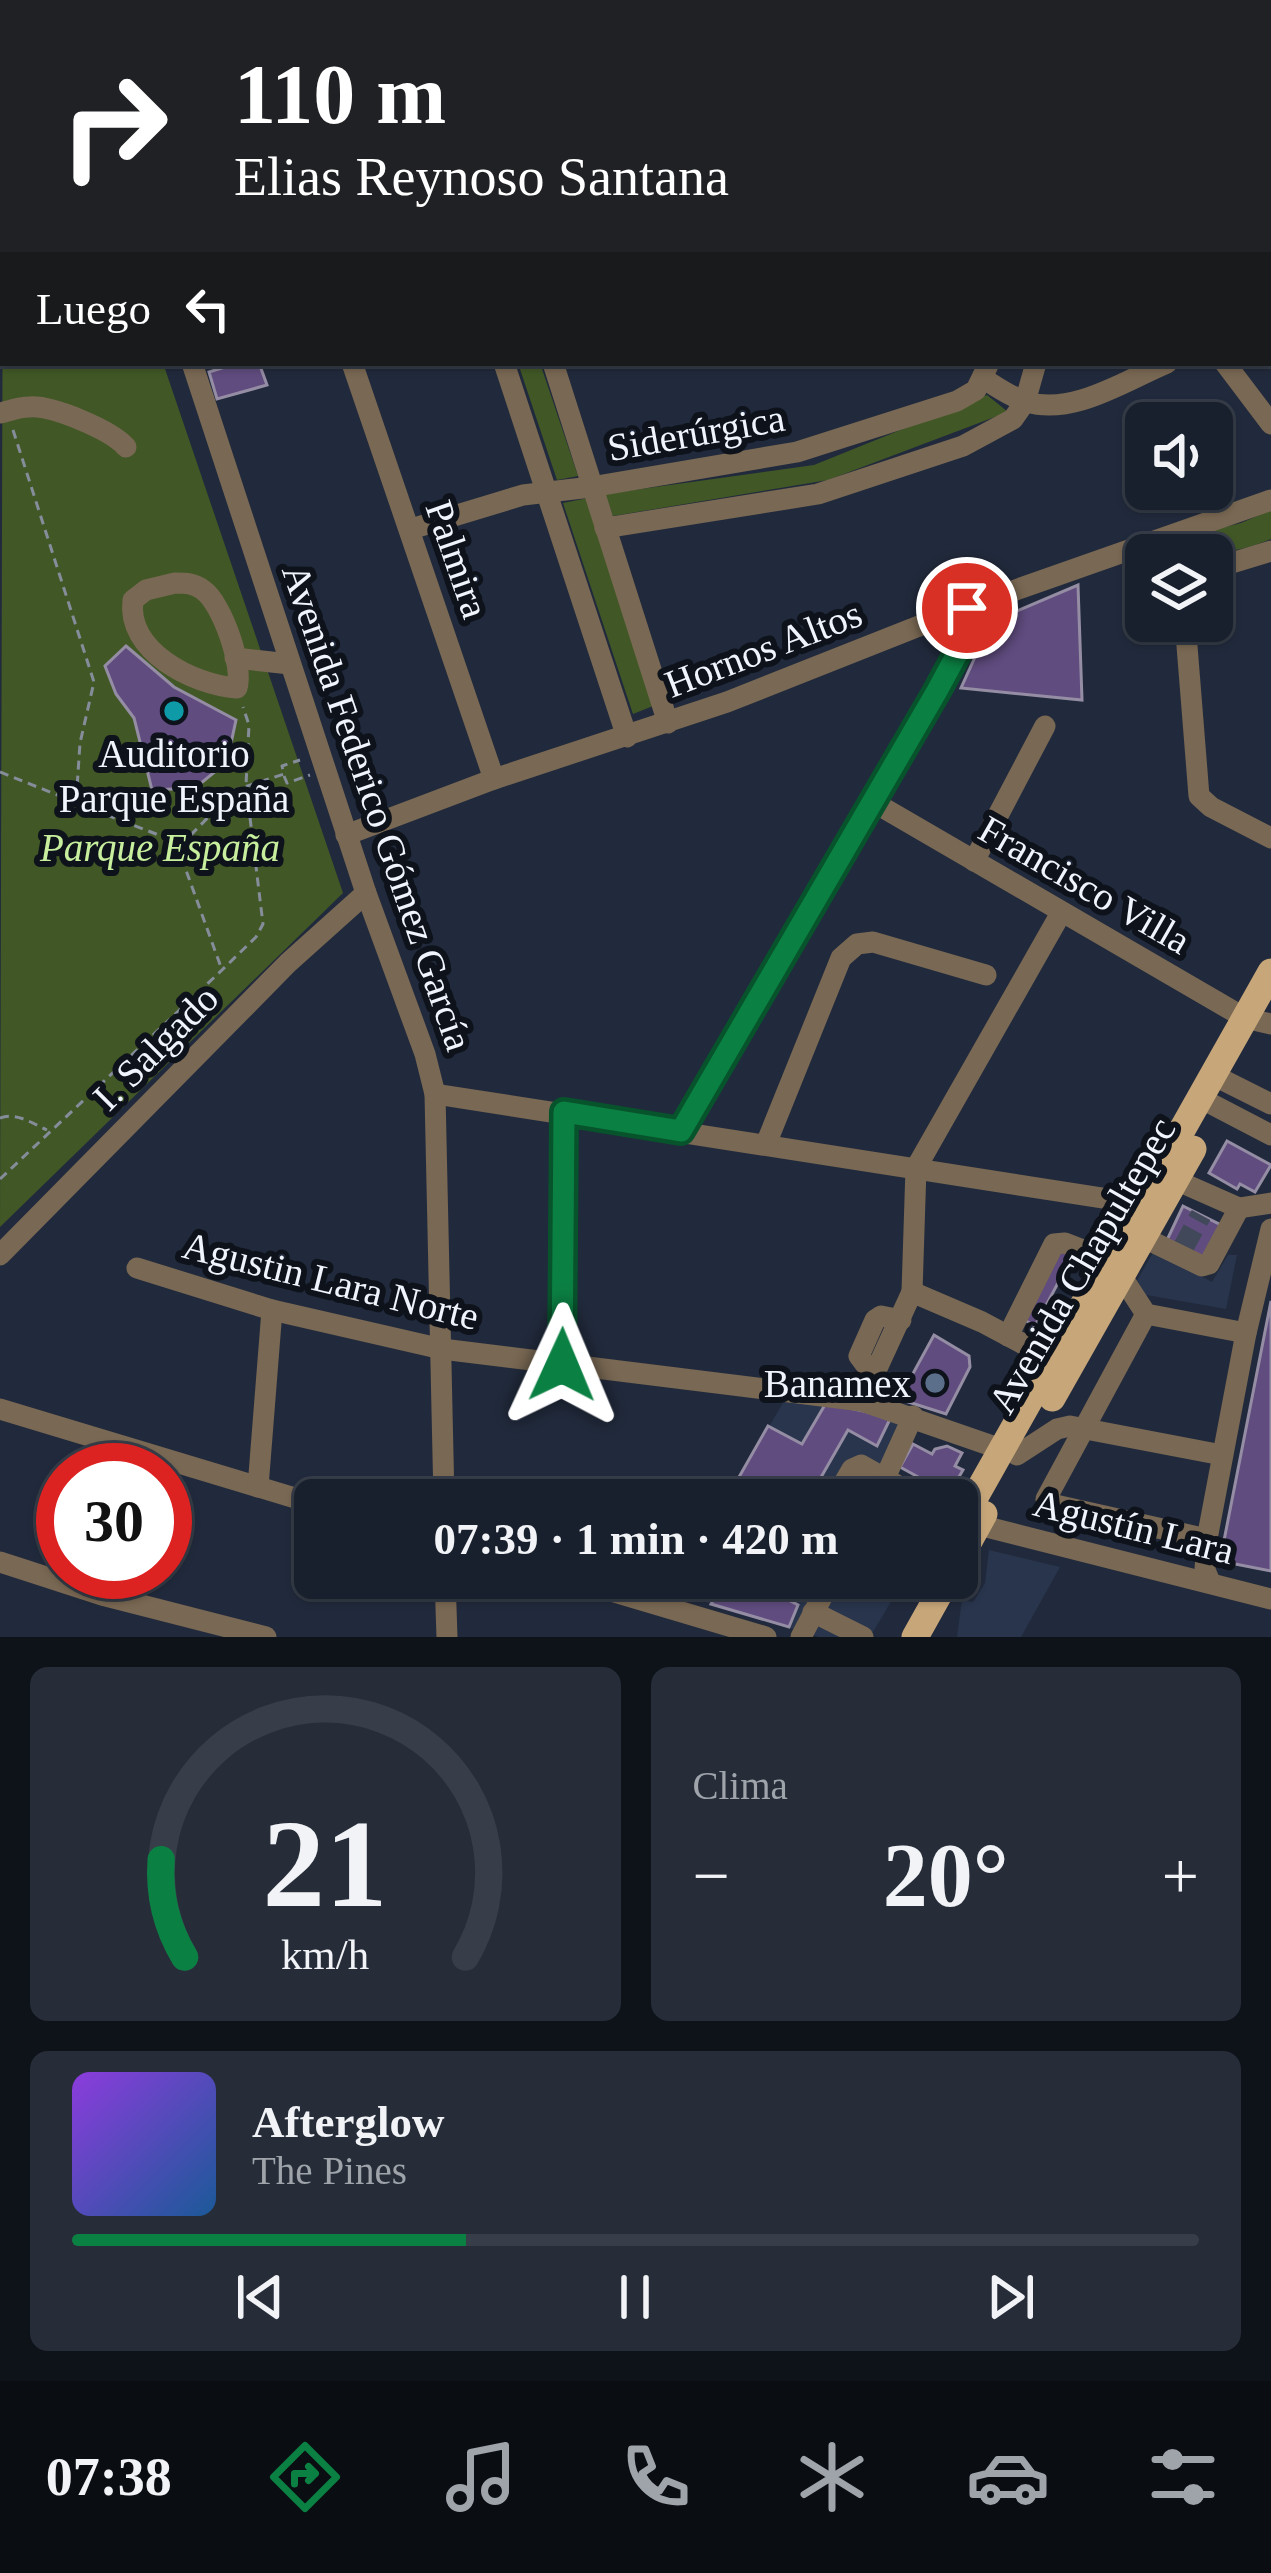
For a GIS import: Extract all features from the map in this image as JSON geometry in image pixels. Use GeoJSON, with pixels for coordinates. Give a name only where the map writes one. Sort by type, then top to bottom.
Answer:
{"type":"FeatureCollection","features":[{"type":"Feature","properties":{"kind":"main road","name":"Avenida Chapultepec"},"geometry":{"type":"LineString","coordinates":[[978,1508],[1001,1484],[1009,1452],[1061,1364],[1097,1320],[1115,1269],[1214,1091],[1262,1018],[1271,973]]}},
{"type":"Feature","properties":{"kind":"main road"},"geometry":{"type":"LineString","coordinates":[[1061,1364],[1115,1269]]}},
{"type":"Feature","properties":{"kind":"main road"},"geometry":{"type":"LineString","coordinates":[[978,1501],[1009,1452]]}},
{"type":"Feature","properties":{"kind":"main road"},"geometry":{"type":"LineString","coordinates":[[898,1637],[919,1599]]}},
{"type":"Feature","properties":{"kind":"main road"},"geometry":{"type":"LineString","coordinates":[[915,1637],[936,1599]]}},
{"type":"Feature","properties":{"kind":"street","name":"Avenida Federico Gómez García"},"geometry":{"type":"LineString","coordinates":[[194,366],[435,1094],[444,1479]]}},
{"type":"Feature","properties":{"kind":"street","name":"Palmira"},"geometry":{"type":"LineString","coordinates":[[353,366],[494,779]]}},
{"type":"Feature","properties":{"kind":"street"},"geometry":{"type":"LineString","coordinates":[[505,366],[627,736]]}},
{"type":"Feature","properties":{"kind":"street"},"geometry":{"type":"LineString","coordinates":[[554,366],[668,722]]}},
{"type":"Feature","properties":{"kind":"street"},"geometry":{"type":"LineString","coordinates":[[1035,366],[1025,402],[1052,406],[1084,398],[1160,366]]}},
{"type":"Feature","properties":{"kind":"street"},"geometry":{"type":"LineString","coordinates":[[1227,366],[1271,424]]}},
{"type":"Feature","properties":{"kind":"street","name":"Siderúrgica"},"geometry":{"type":"LineString","coordinates":[[411,529],[523,495],[591,488],[797,452],[957,401],[976,390],[987,371],[1025,402],[1013,419],[990,433],[862,482],[758,507],[605,528]]}},
{"type":"Feature","properties":{"kind":"street"},"geometry":{"type":"LineString","coordinates":[[4,412],[32,406],[45,409],[115,434],[126,447]]}},
{"type":"Feature","properties":{"kind":"street","name":"Hornos Altos"},"geometry":{"type":"LineString","coordinates":[[346,835],[1271,500]]}},
{"type":"Feature","properties":{"kind":"street"},"geometry":{"type":"LineString","coordinates":[[1233,563],[1271,551]]}},
{"type":"Feature","properties":{"kind":"street"},"geometry":{"type":"LineString","coordinates":[[237,673],[225,623],[212,599],[198,586],[164,585],[137,596],[132,607],[134,626],[142,643],[196,676],[292,671]]}},
{"type":"Feature","properties":{"kind":"street"},"geometry":{"type":"LineString","coordinates":[[681,1131],[875,803],[957,654],[967,608]]}},
{"type":"Feature","properties":{"kind":"street"},"geometry":{"type":"LineString","coordinates":[[1187,642],[1199,796],[1210,807],[1271,838]]}},
{"type":"Feature","properties":{"kind":"street"},"geometry":{"type":"LineString","coordinates":[[974,861],[1045,725]]}},
{"type":"Feature","properties":{"kind":"street","name":"Francisco Villa"},"geometry":{"type":"LineString","coordinates":[[875,803],[1061,913],[1262,1018]]}},
{"type":"Feature","properties":{"kind":"street","name":"I. Salgado"},"geometry":{"type":"LineString","coordinates":[[0,1255],[289,963],[366,893]]}},
{"type":"Feature","properties":{"kind":"street"},"geometry":{"type":"LineString","coordinates":[[862,1401],[912,1292],[916,1168],[1061,913]]}},
{"type":"Feature","properties":{"kind":"street"},"geometry":{"type":"LineString","coordinates":[[766,1144],[841,958],[857,944],[874,942],[986,975]]}},
{"type":"Feature","properties":{"kind":"street"},"geometry":{"type":"LineString","coordinates":[[1214,1091],[1271,1105]]}},
{"type":"Feature","properties":{"kind":"street"},"geometry":{"type":"LineString","coordinates":[[1214,1091],[1271,1135]]}},
{"type":"Feature","properties":{"kind":"street"},"geometry":{"type":"LineString","coordinates":[[435,1094],[1150,1206]]}},
{"type":"Feature","properties":{"kind":"street"},"geometry":{"type":"LineString","coordinates":[[562,1365],[564,1112]]}},
{"type":"Feature","properties":{"kind":"street"},"geometry":{"type":"LineString","coordinates":[[1167,1177],[1205,1206],[1271,1203]]}},
{"type":"Feature","properties":{"kind":"street"},"geometry":{"type":"LineString","coordinates":[[1135,1233],[1206,1266],[1239,1208]]}},
{"type":"Feature","properties":{"kind":"street"},"geometry":{"type":"LineString","coordinates":[[1210,1582],[1203,1538],[1267,1253],[1223,1239]]}},
{"type":"Feature","properties":{"kind":"street"},"geometry":{"type":"LineString","coordinates":[[1009,1336],[1054,1244],[1065,1244],[1115,1269],[1147,1314],[1246,1333]]}},
{"type":"Feature","properties":{"kind":"street","name":"Agustin Lara Norte"},"geometry":{"type":"LineString","coordinates":[[137,1268],[272,1310],[442,1349],[862,1401],[1009,1452]]}},
{"type":"Feature","properties":{"kind":"street"},"geometry":{"type":"LineString","coordinates":[[912,1292],[1061,1364]]}},
{"type":"Feature","properties":{"kind":"street"},"geometry":{"type":"LineString","coordinates":[[258,1487],[272,1310]]}},
{"type":"Feature","properties":{"kind":"street"},"geometry":{"type":"LineString","coordinates":[[1147,1314],[1046,1496],[1048,1502],[1203,1538]]}},
{"type":"Feature","properties":{"kind":"street"},"geometry":{"type":"LineString","coordinates":[[0,1409],[294,1498]]}},
{"type":"Feature","properties":{"kind":"street"},"geometry":{"type":"LineString","coordinates":[[848,1479],[856,1466],[885,1478],[913,1416]]}},
{"type":"Feature","properties":{"kind":"street"},"geometry":{"type":"LineString","coordinates":[[1009,1452],[1057,1429],[1082,1427],[1222,1455]]}},
{"type":"Feature","properties":{"kind":"street","name":"Agustín Lara"},"geometry":{"type":"LineString","coordinates":[[978,1526],[1271,1599]]}},
{"type":"Feature","properties":{"kind":"street"},"geometry":{"type":"LineString","coordinates":[[1173,1572],[1203,1538]]}},
{"type":"Feature","properties":{"kind":"street"},"geometry":{"type":"LineString","coordinates":[[0,1562],[102,1595],[266,1637]]}},
{"type":"Feature","properties":{"kind":"street"},"geometry":{"type":"LineString","coordinates":[[446,1599],[447,1637]]}},
{"type":"Feature","properties":{"kind":"street"},"geometry":{"type":"LineString","coordinates":[[638,1599],[766,1637]]}},
{"type":"Feature","properties":{"kind":"street"},"geometry":{"type":"LineString","coordinates":[[801,1637],[820,1599]]}},
{"type":"Feature","properties":{"kind":"street"},"geometry":{"type":"LineString","coordinates":[[825,1599],[863,1637]]}},
{"type":"Feature","properties":{"kind":"path"},"geometry":{"type":"LineString","coordinates":[[4,412],[94,682],[80,742],[76,803]]}},
{"type":"Feature","properties":{"kind":"path"},"geometry":{"type":"LineString","coordinates":[[0,1179],[222,970],[263,924],[247,785],[249,725],[237,673]]}},
{"type":"Feature","properties":{"kind":"path"},"geometry":{"type":"LineString","coordinates":[[322,761],[286,783],[282,766],[322,761]]}},
{"type":"Feature","properties":{"kind":"path"},"geometry":{"type":"LineString","coordinates":[[0,772],[169,839],[178,848],[222,970]]}},
{"type":"Feature","properties":{"kind":"path"},"geometry":{"type":"LineString","coordinates":[[178,848],[205,825],[227,796],[284,774]]}},
{"type":"Feature","properties":{"kind":"path"},"geometry":{"type":"LineString","coordinates":[[0,1118],[10,1114],[48,1131]]}},
{"type":"Feature","properties":{"kind":"shaded area"},"geometry":{"type":"Polygon","coordinates":[[[1154,1251],[1212,1282],[1228,1255],[1237,1255],[1226,1309],[1141,1294],[1135,1284],[1154,1251]]]}},
{"type":"Feature","properties":{"kind":"shaded area"},"geometry":{"type":"Polygon","coordinates":[[[787,1396],[913,1426],[895,1471],[907,1479],[738,1479],[787,1396]]]}},
{"type":"Feature","properties":{"kind":"shaded area"},"geometry":{"type":"Polygon","coordinates":[[[989,1550],[1060,1567],[1021,1637],[957,1637],[962,1600],[978,1599],[989,1550]]]}},
{"type":"Feature","properties":{"kind":"shaded area"},"geometry":{"type":"Polygon","coordinates":[[[696,1599],[893,1599],[870,1637],[819,1637],[696,1599]]]}},
{"type":"Feature","properties":{"kind":"green space","name":"Parque España"},"geometry":{"type":"Polygon","coordinates":[[[2,366],[164,366],[343,893],[0,1227],[2,366]]]}},
{"type":"Feature","properties":{"kind":"green space"},"geometry":{"type":"Polygon","coordinates":[[[519,366],[541,366],[578,476],[557,480],[519,366]]]}},
{"type":"Feature","properties":{"kind":"green space"},"geometry":{"type":"Polygon","coordinates":[[[987,395],[1008,412],[828,480],[613,516],[605,494],[814,465],[987,395]]]}},
{"type":"Feature","properties":{"kind":"green space"},"geometry":{"type":"Polygon","coordinates":[[[588,498],[653,706],[633,714],[563,503],[588,498]]]}},
{"type":"Feature","properties":{"kind":"green space"},"geometry":{"type":"Polygon","coordinates":[[[1271,510],[1271,539],[1233,550],[1233,534],[1198,534],[1271,510]]]}},
{"type":"Feature","properties":{"kind":"building"},"geometry":{"type":"Polygon","coordinates":[[[228,366],[260,366],[267,385],[217,399],[209,372],[228,366]]]}},
{"type":"Feature","properties":{"kind":"building"},"geometry":{"type":"Polygon","coordinates":[[[1078,585],[1082,700],[961,688],[991,622],[1078,585]]]}},
{"type":"Feature","properties":{"kind":"building","name":"Auditorio Parque España"},"geometry":{"type":"Polygon","coordinates":[[[126,646],[174,687],[236,720],[227,762],[195,788],[152,790],[134,718],[116,694],[105,666],[126,646]]]}},
{"type":"Feature","properties":{"kind":"building"},"geometry":{"type":"Polygon","coordinates":[[[1227,1141],[1271,1165],[1255,1192],[1240,1184],[1237,1189],[1209,1173],[1227,1141]]]}},
{"type":"Feature","properties":{"kind":"building"},"geometry":{"type":"Polygon","coordinates":[[[1183,1206],[1221,1225],[1204,1258],[1167,1240],[1183,1206]]]}},
{"type":"Feature","properties":{"kind":"building"},"geometry":{"type":"Polygon","coordinates":[[[1057,1246],[1073,1255],[1035,1326],[1019,1317],[1057,1246]]]}},
{"type":"Feature","properties":{"kind":"building"},"geometry":{"type":"Polygon","coordinates":[[[1271,1301],[1271,1571],[1220,1561],[1271,1301]]]}},
{"type":"Feature","properties":{"kind":"building","name":"Banamex"},"geometry":{"type":"Polygon","coordinates":[[[934,1335],[969,1356],[970,1367],[946,1414],[899,1399],[934,1335]]]}},
{"type":"Feature","properties":{"kind":"building"},"geometry":{"type":"Polygon","coordinates":[[[826,1403],[891,1417],[877,1446],[848,1430],[820,1479],[738,1479],[768,1426],[802,1444],[826,1403]]]}},
{"type":"Feature","properties":{"kind":"building"},"geometry":{"type":"Polygon","coordinates":[[[913,1444],[932,1454],[947,1446],[962,1453],[955,1466],[963,1470],[958,1479],[922,1479],[900,1467],[913,1444]]]}},
{"type":"Feature","properties":{"kind":"building"},"geometry":{"type":"Polygon","coordinates":[[[714,1599],[787,1599],[798,1605],[789,1627],[711,1604],[714,1599]]]}},
{"type":"Feature","properties":{"kind":"tunnel"},"geometry":{"type":"LineString","coordinates":[[1183,1248],[1201,1215]]}},
{"type":"Feature","properties":{"kind":"place","name":"Auditorio Parque España"},"geometry":{"type":"Point","coordinates":[174,711]}},
{"type":"Feature","properties":{"kind":"place","name":"Banamex"},"geometry":{"type":"Point","coordinates":[935,1383]}},
{"type":"Feature","properties":{"kind":"route"},"geometry":{"type":"LineString","coordinates":[[562,1365],[564,1112],[681,1131],[937,691],[957,654],[967,608]]}}]}
